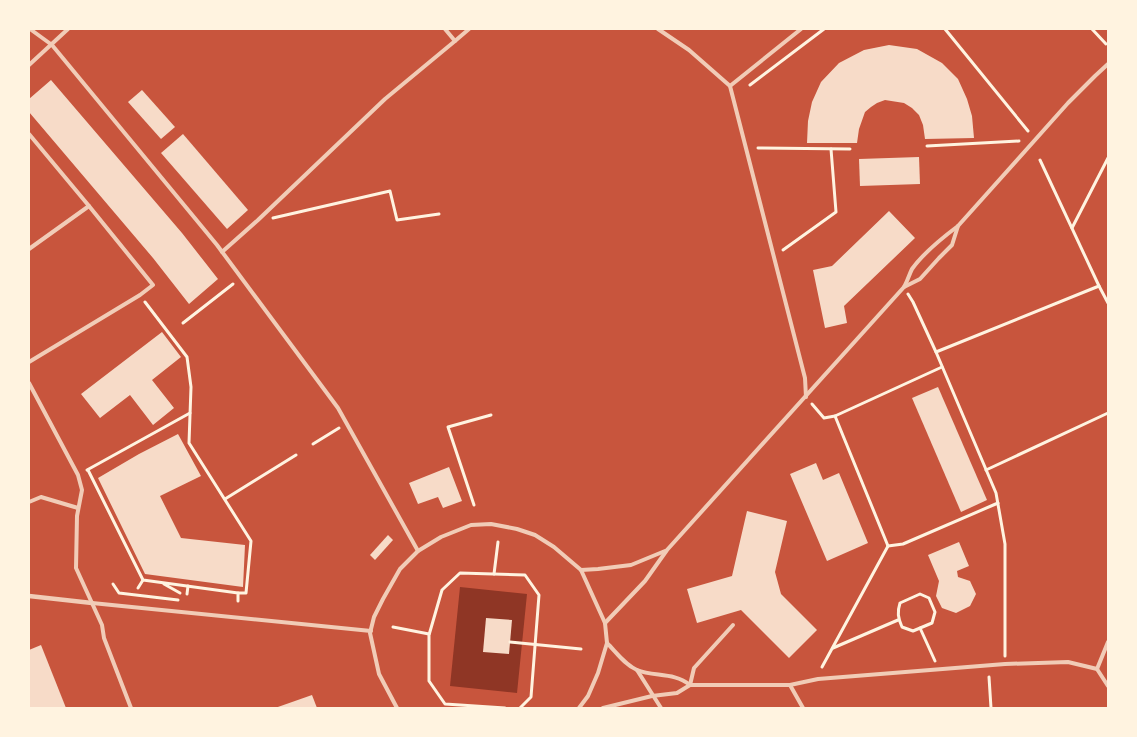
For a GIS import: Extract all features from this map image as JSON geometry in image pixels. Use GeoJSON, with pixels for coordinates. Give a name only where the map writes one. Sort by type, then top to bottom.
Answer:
{"type":"FeatureCollection","features":[{"type":"Feature","properties":{"kind":"street"},"geometry":{"type":"LineString","coordinates":[[29,596],[92,603]]}},
{"type":"Feature","properties":{"kind":"lane"},"geometry":{"type":"LineString","coordinates":[[30,29],[52,45],[222,252],[338,408],[418,551]]}},
{"type":"Feature","properties":{"kind":"lane"},"geometry":{"type":"LineString","coordinates":[[29,65],[68,29]]}},
{"type":"Feature","properties":{"kind":"lane"},"geometry":{"type":"LineString","coordinates":[[444,29],[455,41]]}},
{"type":"Feature","properties":{"kind":"lane"},"geometry":{"type":"LineString","coordinates":[[222,252],[385,99],[469,29]]}},
{"type":"Feature","properties":{"kind":"lane"},"geometry":{"type":"LineString","coordinates":[[658,29],[689,50],[730,86],[804,378],[806,397]]}},
{"type":"Feature","properties":{"kind":"lane"},"geometry":{"type":"LineString","coordinates":[[730,86],[801,29]]}},
{"type":"Feature","properties":{"kind":"lane"},"geometry":{"type":"LineString","coordinates":[[605,623],[645,581],[667,550],[904,287],[912,270],[931,248],[958,226],[1068,103],[1108,64]]}},
{"type":"Feature","properties":{"kind":"lane"},"geometry":{"type":"LineString","coordinates":[[29,134],[153,285],[140,295],[29,362]]}},
{"type":"Feature","properties":{"kind":"lane"},"geometry":{"type":"LineString","coordinates":[[29,249],[88,206]]}},
{"type":"Feature","properties":{"kind":"lane"},"geometry":{"type":"LineString","coordinates":[[904,287],[920,279],[952,245],[958,226]]}},
{"type":"Feature","properties":{"kind":"lane"},"geometry":{"type":"LineString","coordinates":[[29,383],[78,475],[82,490],[78,508],[76,568],[102,624],[104,638],[131,708]]}},
{"type":"Feature","properties":{"kind":"lane"},"geometry":{"type":"LineString","coordinates":[[29,502],[41,497],[78,508]]}},
{"type":"Feature","properties":{"kind":"lane"},"geometry":{"type":"LineString","coordinates":[[397,708],[379,674],[370,634],[377,611],[400,569],[418,551],[441,537],[471,525],[491,524],[535,535],[554,547],[581,570],[605,623],[606,643],[598,673],[588,696],[579,708]]}},
{"type":"Feature","properties":{"kind":"lane"},"geometry":{"type":"LineString","coordinates":[[581,570],[631,566],[667,550]]}},
{"type":"Feature","properties":{"kind":"lane"},"geometry":{"type":"LineString","coordinates":[[92,603],[371,630]]}},
{"type":"Feature","properties":{"kind":"lane"},"geometry":{"type":"LineString","coordinates":[[690,685],[694,668],[733,625]]}},
{"type":"Feature","properties":{"kind":"lane"},"geometry":{"type":"LineString","coordinates":[[1097,669],[1108,642]]}},
{"type":"Feature","properties":{"kind":"lane"},"geometry":{"type":"LineString","coordinates":[[606,643],[627,664],[637,670],[683,679],[690,685]]}},
{"type":"Feature","properties":{"kind":"lane"},"geometry":{"type":"LineString","coordinates":[[603,708],[652,696],[677,693],[690,685],[790,685],[818,679],[1005,664],[1068,662],[1097,669],[1108,686]]}},
{"type":"Feature","properties":{"kind":"lane"},"geometry":{"type":"LineString","coordinates":[[637,670],[661,708]]}},
{"type":"Feature","properties":{"kind":"lane"},"geometry":{"type":"LineString","coordinates":[[790,685],[803,708]]}},
{"type":"Feature","properties":{"kind":"path"},"geometry":{"type":"LineString","coordinates":[[750,86],[824,29]]}},
{"type":"Feature","properties":{"kind":"path"},"geometry":{"type":"LineString","coordinates":[[945,29],[1028,131]]}},
{"type":"Feature","properties":{"kind":"path"},"geometry":{"type":"LineString","coordinates":[[1092,29],[1106,44]]}},
{"type":"Feature","properties":{"kind":"path"},"geometry":{"type":"LineString","coordinates":[[927,146],[1019,141]]}},
{"type":"Feature","properties":{"kind":"path"},"geometry":{"type":"LineString","coordinates":[[758,148],[850,149]]}},
{"type":"Feature","properties":{"kind":"path"},"geometry":{"type":"LineString","coordinates":[[783,250],[836,212],[831,149]]}},
{"type":"Feature","properties":{"kind":"path"},"geometry":{"type":"LineString","coordinates":[[1072,228],[1108,158]]}},
{"type":"Feature","properties":{"kind":"path"},"geometry":{"type":"LineString","coordinates":[[1040,160],[1108,303]]}},
{"type":"Feature","properties":{"kind":"path"},"geometry":{"type":"LineString","coordinates":[[273,218],[390,192],[396,220],[439,214]]}},
{"type":"Feature","properties":{"kind":"path"},"geometry":{"type":"LineString","coordinates":[[183,324],[233,284]]}},
{"type":"Feature","properties":{"kind":"path"},"geometry":{"type":"LineString","coordinates":[[936,352],[1099,286]]}},
{"type":"Feature","properties":{"kind":"path"},"geometry":{"type":"LineString","coordinates":[[904,287],[936,352],[996,492],[1005,544],[1005,664]]}},
{"type":"Feature","properties":{"kind":"path"},"geometry":{"type":"LineString","coordinates":[[140,295],[187,356],[191,387],[189,444],[252,541],[246,593],[143,580]]}},
{"type":"Feature","properties":{"kind":"path"},"geometry":{"type":"LineString","coordinates":[[806,397],[824,418],[835,416],[942,367]]}},
{"type":"Feature","properties":{"kind":"path"},"geometry":{"type":"LineString","coordinates":[[78,475],[190,413]]}},
{"type":"Feature","properties":{"kind":"path"},"geometry":{"type":"LineString","coordinates":[[986,470],[1108,413]]}},
{"type":"Feature","properties":{"kind":"path"},"geometry":{"type":"LineString","coordinates":[[474,505],[448,427],[491,415]]}},
{"type":"Feature","properties":{"kind":"path"},"geometry":{"type":"LineString","coordinates":[[835,416],[888,546]]}},
{"type":"Feature","properties":{"kind":"path"},"geometry":{"type":"LineString","coordinates":[[313,444],[342,427]]}},
{"type":"Feature","properties":{"kind":"path"},"geometry":{"type":"LineString","coordinates":[[225,499],[296,455]]}},
{"type":"Feature","properties":{"kind":"path"},"geometry":{"type":"LineString","coordinates":[[87,470],[143,580]]}},
{"type":"Feature","properties":{"kind":"path"},"geometry":{"type":"LineString","coordinates":[[888,546],[903,544],[998,503]]}},
{"type":"Feature","properties":{"kind":"path"},"geometry":{"type":"LineString","coordinates":[[494,574],[498,542]]}},
{"type":"Feature","properties":{"kind":"path"},"geometry":{"type":"LineString","coordinates":[[822,667],[888,546]]}},
{"type":"Feature","properties":{"kind":"path"},"geometry":{"type":"LineString","coordinates":[[505,708],[445,704],[430,681],[430,634],[442,590],[460,573],[525,576],[539,595],[531,697],[520,708]]}},
{"type":"Feature","properties":{"kind":"path"},"geometry":{"type":"LineString","coordinates":[[138,588],[143,580]]}},
{"type":"Feature","properties":{"kind":"path"},"geometry":{"type":"LineString","coordinates":[[161,582],[180,593]]}},
{"type":"Feature","properties":{"kind":"path"},"geometry":{"type":"LineString","coordinates":[[187,594],[188,586]]}},
{"type":"Feature","properties":{"kind":"path"},"geometry":{"type":"LineString","coordinates":[[238,593],[238,601]]}},
{"type":"Feature","properties":{"kind":"path"},"geometry":{"type":"LineString","coordinates":[[920,594],[929,598],[936,612],[932,623],[913,631],[902,627],[898,620],[897,611],[900,603],[920,594]]}},
{"type":"Feature","properties":{"kind":"path"},"geometry":{"type":"LineString","coordinates":[[832,648],[898,620]]}},
{"type":"Feature","properties":{"kind":"path"},"geometry":{"type":"LineString","coordinates":[[393,627],[430,634]]}},
{"type":"Feature","properties":{"kind":"path"},"geometry":{"type":"LineString","coordinates":[[920,628],[935,661]]}},
{"type":"Feature","properties":{"kind":"path"},"geometry":{"type":"LineString","coordinates":[[510,642],[581,649]]}},
{"type":"Feature","properties":{"kind":"path"},"geometry":{"type":"LineString","coordinates":[[989,677],[991,708]]}},
{"type":"Feature","properties":{"kind":"shaded area"},"geometry":{"type":"Polygon","coordinates":[[[460,587],[527,594],[517,693],[450,686],[460,587]]]}},
{"type":"Feature","properties":{"kind":"building"},"geometry":{"type":"Polygon","coordinates":[[[889,45],[917,49],[942,63],[958,79],[972,116],[974,138],[925,139],[919,115],[912,108],[904,103],[885,100],[877,103],[865,112],[859,129],[857,143],[807,143],[808,121],[812,102],[821,82],[839,63],[864,50],[889,45]]]}},
{"type":"Feature","properties":{"kind":"building"},"geometry":{"type":"Polygon","coordinates":[[[51,80],[182,233],[218,279],[189,304],[153,258],[29,112],[29,99],[51,80]]]}},
{"type":"Feature","properties":{"kind":"building"},"geometry":{"type":"Polygon","coordinates":[[[142,90],[175,127],[161,139],[128,102],[142,90]]]}},
{"type":"Feature","properties":{"kind":"building"},"geometry":{"type":"Polygon","coordinates":[[[183,134],[248,210],[227,229],[161,153],[183,134]]]}},
{"type":"Feature","properties":{"kind":"building"},"geometry":{"type":"Polygon","coordinates":[[[919,157],[920,184],[860,186],[859,159],[919,157]]]}},
{"type":"Feature","properties":{"kind":"building"},"geometry":{"type":"Polygon","coordinates":[[[889,211],[915,238],[844,306],[847,323],[825,328],[813,270],[832,266],[889,211]]]}},
{"type":"Feature","properties":{"kind":"building"},"geometry":{"type":"Polygon","coordinates":[[[162,332],[181,357],[152,380],[174,408],[153,425],[130,395],[100,418],[81,394],[162,332]]]}},
{"type":"Feature","properties":{"kind":"building"},"geometry":{"type":"Polygon","coordinates":[[[938,387],[987,500],[961,512],[912,398],[938,387]]]}},
{"type":"Feature","properties":{"kind":"building"},"geometry":{"type":"Polygon","coordinates":[[[178,434],[201,476],[160,496],[181,538],[245,545],[243,587],[145,574],[98,478],[178,434]]]}},
{"type":"Feature","properties":{"kind":"building"},"geometry":{"type":"Polygon","coordinates":[[[816,463],[823,480],[839,473],[868,543],[827,561],[790,474],[816,463]]]}},
{"type":"Feature","properties":{"kind":"building"},"geometry":{"type":"Polygon","coordinates":[[[449,467],[462,501],[443,508],[438,497],[418,504],[409,483],[449,467]]]}},
{"type":"Feature","properties":{"kind":"building"},"geometry":{"type":"Polygon","coordinates":[[[747,511],[787,521],[775,572],[781,594],[817,630],[789,658],[741,610],[697,623],[687,589],[732,576],[747,511]]]}},
{"type":"Feature","properties":{"kind":"building"},"geometry":{"type":"Polygon","coordinates":[[[388,535],[393,540],[375,560],[370,555],[388,535]]]}},
{"type":"Feature","properties":{"kind":"building"},"geometry":{"type":"Polygon","coordinates":[[[959,542],[969,566],[957,571],[958,577],[970,581],[976,594],[970,606],[956,613],[942,608],[936,596],[939,581],[928,555],[959,542]]]}},
{"type":"Feature","properties":{"kind":"building"},"geometry":{"type":"Polygon","coordinates":[[[486,618],[512,620],[509,654],[483,652],[486,618]]]}},
{"type":"Feature","properties":{"kind":"building"},"geometry":{"type":"Polygon","coordinates":[[[41,645],[66,708],[29,708],[29,650],[41,645]]]}},
{"type":"Feature","properties":{"kind":"building"},"geometry":{"type":"Polygon","coordinates":[[[312,695],[317,708],[275,708],[312,695]]]}}]}
